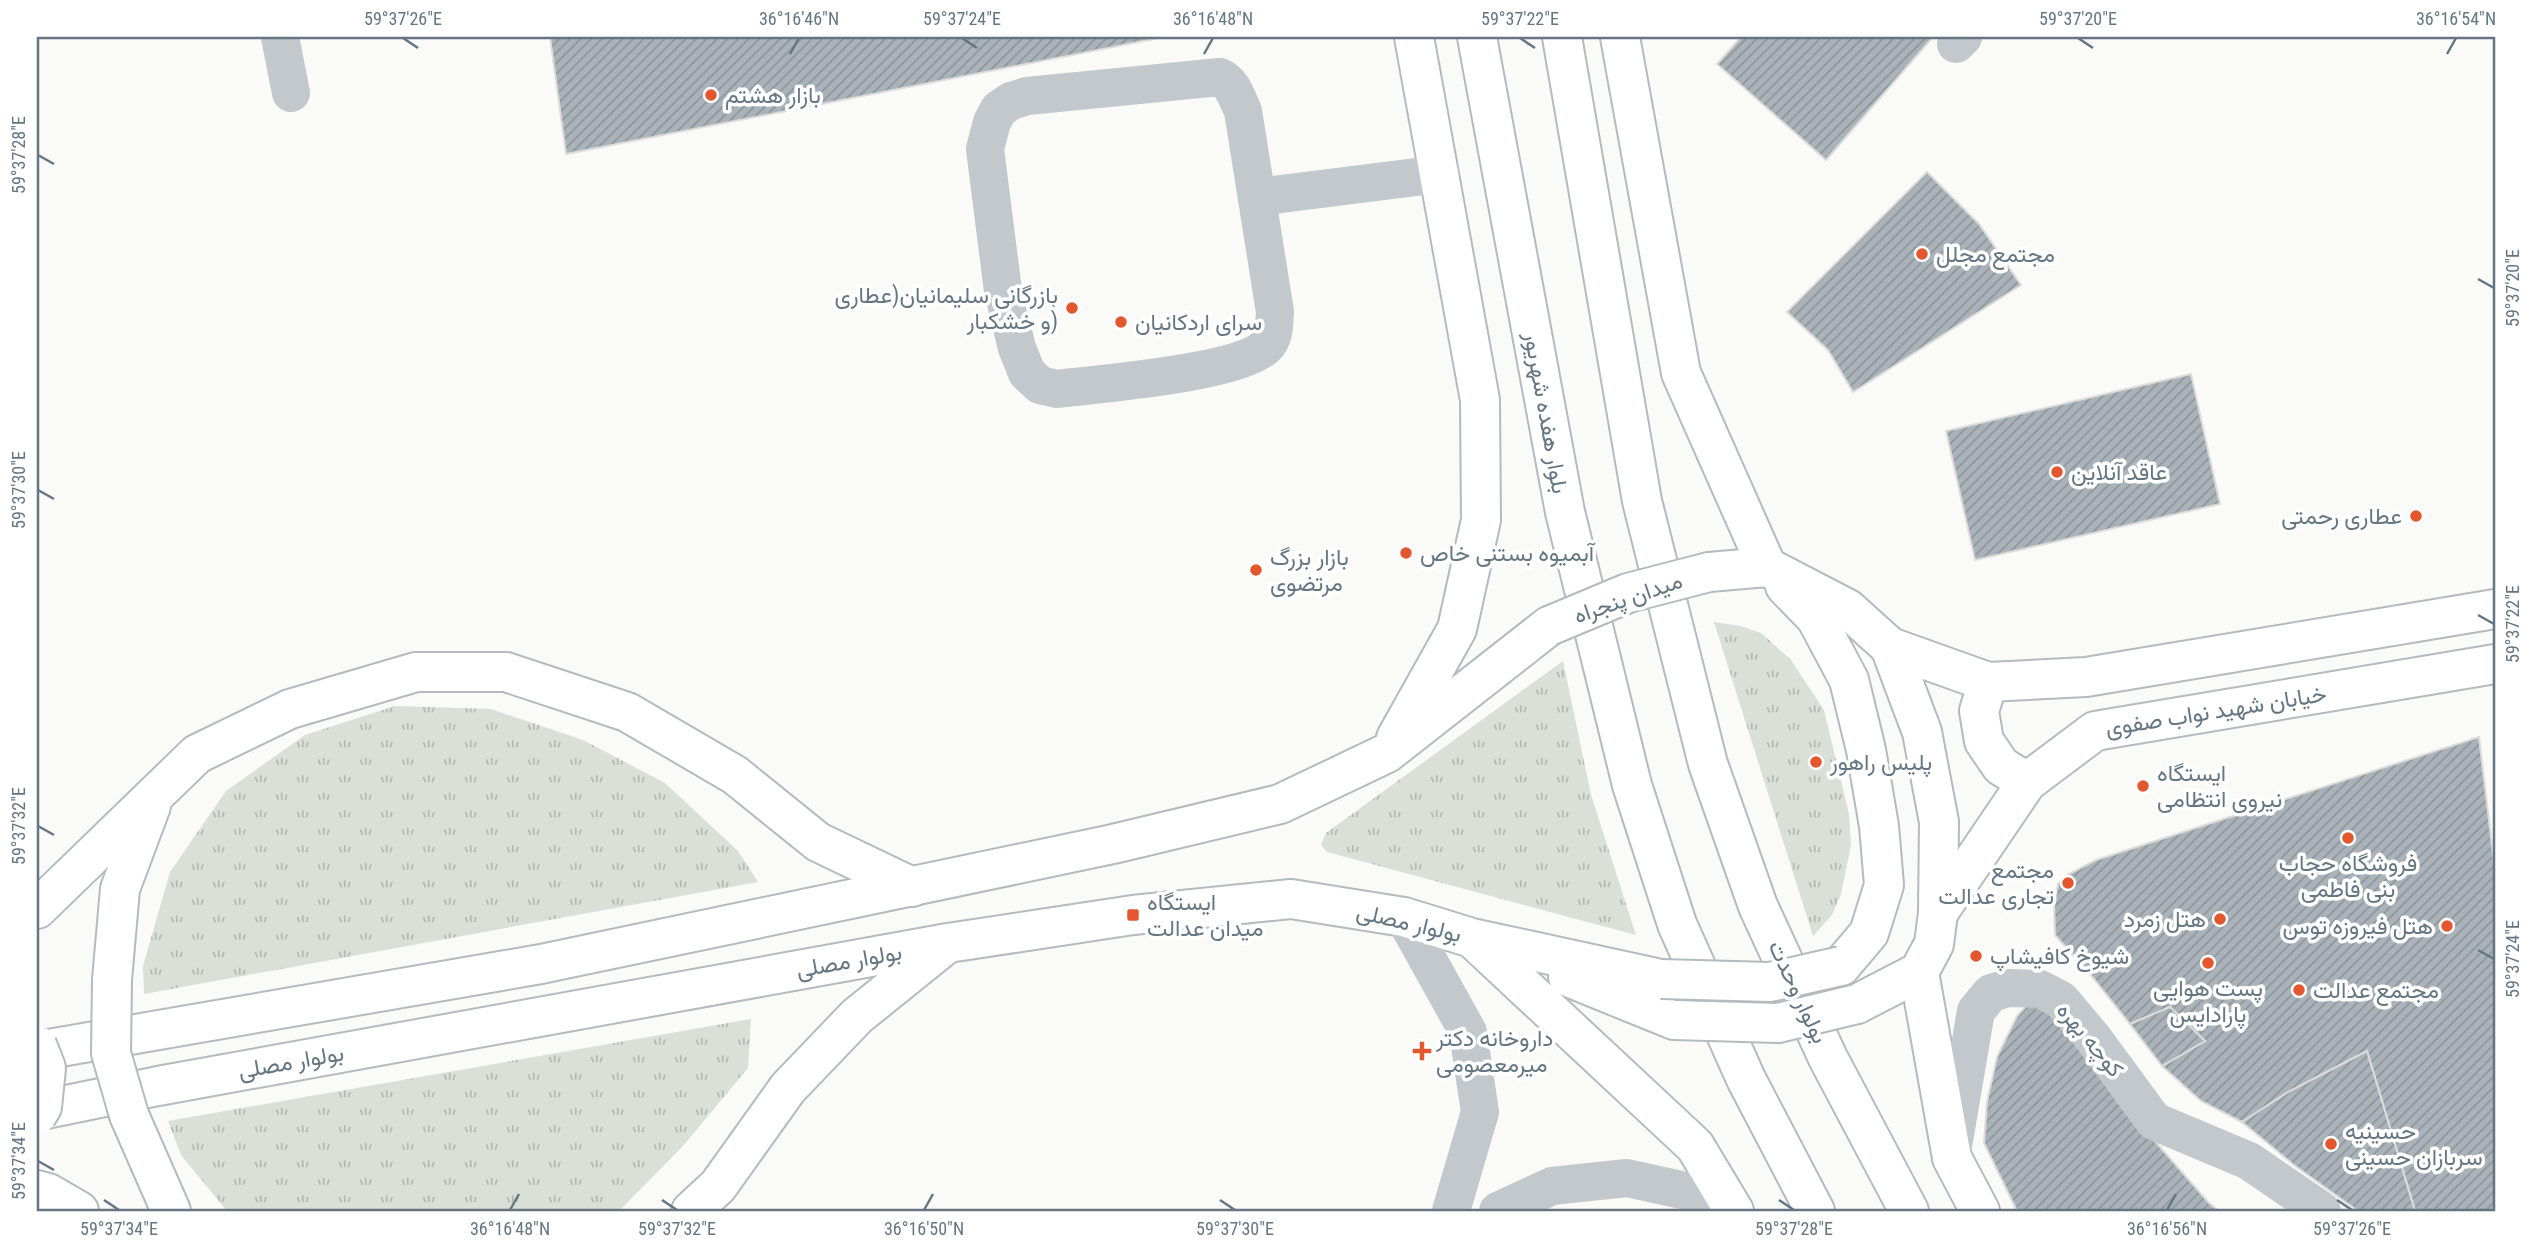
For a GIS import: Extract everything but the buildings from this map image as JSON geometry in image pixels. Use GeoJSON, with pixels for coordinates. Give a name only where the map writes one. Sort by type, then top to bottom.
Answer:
{"type":"FeatureCollection","features":[{"type":"Feature","properties":{"kind":"main road"},"geometry":{"type":"LineString","coordinates":[[37,1051],[541,964],[1113,844],[1280,804],[1387,753],[1457,629],[1481,520],[1480,400],[1414,37]]}},
{"type":"Feature","properties":{"kind":"main road","name":"بلوار هفده شهریور"},"geometry":{"type":"LineString","coordinates":[[1477,37],[1564,512],[1632,785],[1677,924],[1746,1079],[1815,1211]]}},
{"type":"Feature","properties":{"kind":"main road","name":"بولوار وحدت"},"geometry":{"type":"LineString","coordinates":[[1562,37],[1643,501],[1708,764],[1758,906],[1828,1058],[1909,1211]]}},
{"type":"Feature","properties":{"kind":"main road"},"geometry":{"type":"LineString","coordinates":[[1620,37],[1681,373],[1766,567],[1848,609],[1890,647],[1988,682],[2086,677],[2495,609]]}},
{"type":"Feature","properties":{"kind":"main road","name":"میدان پنجراه"},"geometry":{"type":"LineString","coordinates":[[1387,753],[1549,626],[1628,593],[1709,572],[1766,567]]}},
{"type":"Feature","properties":{"kind":"main road","name":"بولوار مصلی"},"geometry":{"type":"LineString","coordinates":[[37,1113],[158,1086],[948,943],[1133,915],[1291,899],[1404,917],[1472,938],[1661,979],[1770,982],[1841,966],[1869,933],[1884,885],[1879,826],[1866,750],[1849,680],[1816,618],[1766,567]]}},
{"type":"Feature","properties":{"kind":"main road"},"geometry":{"type":"LineString","coordinates":[[1472,938],[1674,1020],[1778,1023],[1857,1004],[1919,972],[1934,944],[1938,913],[1939,822],[1922,732],[1890,647]]}},
{"type":"Feature","properties":{"kind":"main road","name":"خیابان شهید نواب صفوی"},"geometry":{"type":"LineString","coordinates":[[1938,913],[2027,782],[2095,731],[2495,664]]}},
{"type":"Feature","properties":{"kind":"main road"},"geometry":{"type":"LineString","coordinates":[[37,909],[197,754],[290,709],[416,672],[506,672],[627,712],[735,775],[818,842],[912,887]]}},
{"type":"Feature","properties":{"kind":"main road"},"geometry":{"type":"LineString","coordinates":[[1988,682],[1979,711],[1984,741],[2001,766],[2027,782]]}},
{"type":"Feature","properties":{"kind":"main road"},"geometry":{"type":"LineString","coordinates":[[155,797],[120,889],[112,981],[111,1053],[129,1115],[171,1211]]}},
{"type":"Feature","properties":{"kind":"main road"},"geometry":{"type":"LineString","coordinates":[[1472,938],[1695,1146],[1731,1205]]}},
{"type":"Feature","properties":{"kind":"main road"},"geometry":{"type":"LineString","coordinates":[[691,1211],[718,1186],[788,1088],[857,1016],[948,943]]}},
{"type":"Feature","properties":{"kind":"main road"},"geometry":{"type":"LineString","coordinates":[[1919,972],[1952,1158],[1980,1211]]}},
{"type":"Feature","properties":{"kind":"main road"},"geometry":{"type":"LineString","coordinates":[[37,1045],[46,1068],[42,1107],[37,1113]]}},
{"type":"Feature","properties":{"kind":"main road"},"geometry":{"type":"LineString","coordinates":[[37,1190],[48,1193],[79,1211]]}},
{"type":"Feature","properties":{"kind":"street"},"geometry":{"type":"LineString","coordinates":[[280,37],[291,93]]}},
{"type":"Feature","properties":{"kind":"street"},"geometry":{"type":"LineString","coordinates":[[1220,76],[1233,88],[1243,111],[1257,197],[1275,312],[1274,334],[1268,345],[1254,355],[1193,372],[1057,389],[1040,385],[1027,373],[1017,348],[1003,292],[985,149],[992,122],[999,109],[1011,101],[1027,96],[1220,76]]}},
{"type":"Feature","properties":{"kind":"street"},"geometry":{"type":"LineString","coordinates":[[1257,197],[1440,174]]}},
{"type":"Feature","properties":{"kind":"street"},"geometry":{"type":"LineString","coordinates":[[1404,917],[1468,1032],[1480,1112],[1451,1211]]}},
{"type":"Feature","properties":{"kind":"street","name":"کوچه بهره"},"geometry":{"type":"LineString","coordinates":[[1952,1158],[1976,1011],[1991,993],[2008,988],[2039,989],[2061,1000],[2093,1038],[2154,1121],[2249,1161],[2322,1211]]}},
{"type":"Feature","properties":{"kind":"street"},"geometry":{"type":"LineString","coordinates":[[1499,1211],[1552,1186],[1626,1178],[1731,1205]]}},
{"type":"Feature","properties":{"kind":"green space"},"geometry":{"type":"Polygon","coordinates":[[[1714,622],[1741,626],[1761,633],[1791,660],[1824,710],[1849,814],[1851,845],[1841,894],[1832,915],[1813,936],[1714,622]]]}},
{"type":"Feature","properties":{"kind":"green space"},"geometry":{"type":"Polygon","coordinates":[[[1563,661],[1591,795],[1636,935],[1327,852],[1321,845],[1326,833],[1563,661]]]}},
{"type":"Feature","properties":{"kind":"green space"},"geometry":{"type":"Polygon","coordinates":[[[395,706],[491,709],[583,740],[665,783],[738,851],[758,882],[144,994],[143,966],[170,872],[226,791],[305,735],[395,706]]]}},
{"type":"Feature","properties":{"kind":"green space"},"geometry":{"type":"Polygon","coordinates":[[[751,1019],[748,1068],[683,1146],[619,1211],[227,1211],[181,1155],[168,1121],[751,1019]]]}},
{"type":"Feature","properties":{"kind":"place","name":"بازار هشتم"},"geometry":{"type":"Point","coordinates":[711,95]}},
{"type":"Feature","properties":{"kind":"place","name":"مجتمع مجلل"},"geometry":{"type":"Point","coordinates":[1922,254]}},
{"type":"Feature","properties":{"kind":"place","name":"بازرگانی سلیمانیان(عطاری و خشکبار)"},"geometry":{"type":"Point","coordinates":[1072,308]}},
{"type":"Feature","properties":{"kind":"place","name":"سرای اردکانیان"},"geometry":{"type":"Point","coordinates":[1121,322]}},
{"type":"Feature","properties":{"kind":"place","name":"عاقد آنلاین"},"geometry":{"type":"Point","coordinates":[2057,472]}},
{"type":"Feature","properties":{"kind":"place","name":"عطاری رحمتی"},"geometry":{"type":"Point","coordinates":[2416,516]}},
{"type":"Feature","properties":{"kind":"place","name":"آبمیوه بستنی خاص"},"geometry":{"type":"Point","coordinates":[1406,553]}},
{"type":"Feature","properties":{"kind":"place","name":"بازار بزرگ مرتضوی"},"geometry":{"type":"Point","coordinates":[1256,570]}},
{"type":"Feature","properties":{"kind":"place","name":"پلیس راهور"},"geometry":{"type":"Point","coordinates":[1816,762]}},
{"type":"Feature","properties":{"kind":"place","name":"ایستگاه نیروی انتظامی"},"geometry":{"type":"Point","coordinates":[2143,786]}},
{"type":"Feature","properties":{"kind":"place","name":"فروشگاه حجاب بنی فاطمی"},"geometry":{"type":"Point","coordinates":[2348,838]}},
{"type":"Feature","properties":{"kind":"place","name":"مجتمع تجاری عدالت"},"geometry":{"type":"Point","coordinates":[2068,883]}},
{"type":"Feature","properties":{"kind":"place","name":"ایستگاه میدان عدالت"},"geometry":{"type":"Point","coordinates":[1133,915]}},
{"type":"Feature","properties":{"kind":"place","name":"هتل زمرد"},"geometry":{"type":"Point","coordinates":[2220,919]}},
{"type":"Feature","properties":{"kind":"place","name":"هتل فیروزه توس"},"geometry":{"type":"Point","coordinates":[2447,926]}},
{"type":"Feature","properties":{"kind":"place","name":"شیوخ کافیشاپ"},"geometry":{"type":"Point","coordinates":[1976,956]}},
{"type":"Feature","properties":{"kind":"place","name":"پست هوایی پارادایس"},"geometry":{"type":"Point","coordinates":[2208,963]}},
{"type":"Feature","properties":{"kind":"place","name":"مجتمع عدالت"},"geometry":{"type":"Point","coordinates":[2299,990]}},
{"type":"Feature","properties":{"kind":"place","name":"داروخانه دکتر میرمعصومی"},"geometry":{"type":"Point","coordinates":[1422,1051]}},
{"type":"Feature","properties":{"kind":"place","name":"حسینیه سربازان حسینی"},"geometry":{"type":"Point","coordinates":[2331,1144]}}]}
